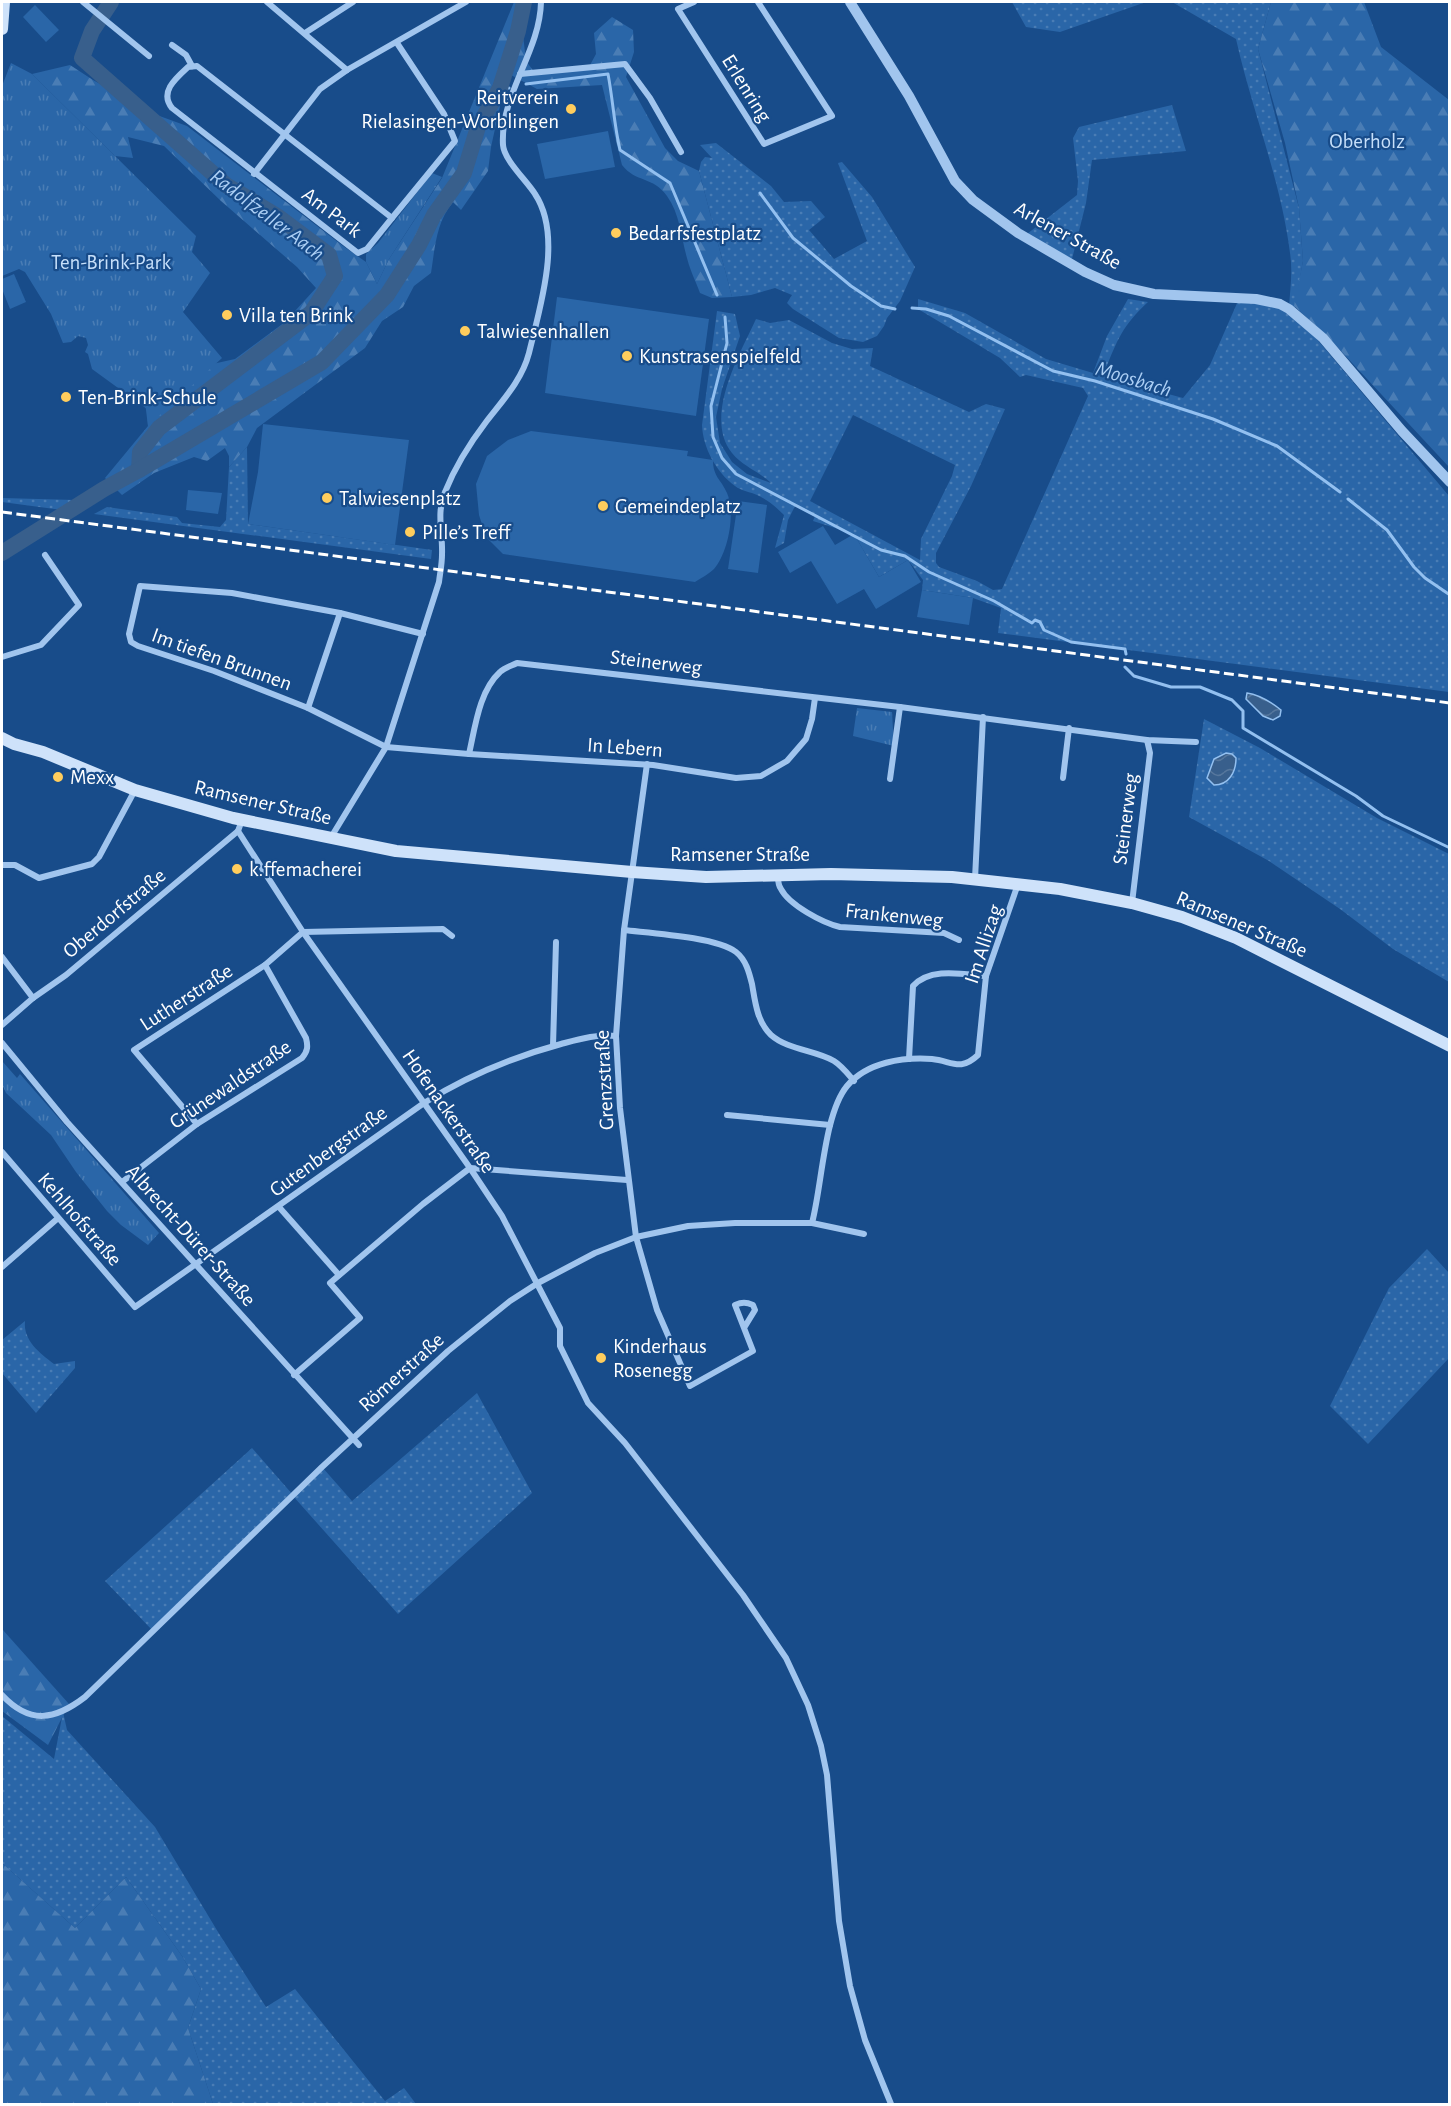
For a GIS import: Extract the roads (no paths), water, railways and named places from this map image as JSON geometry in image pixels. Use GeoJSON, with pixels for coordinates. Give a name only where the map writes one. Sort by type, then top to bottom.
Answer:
{"type":"FeatureCollection","features":[{"type":"Feature","properties":{"kind":"main road"},"geometry":{"type":"LineString","coordinates":[[2,28],[4,2]]}},
{"type":"Feature","properties":{"kind":"main road","name":"Ramsener Straße"},"geometry":{"type":"LineString","coordinates":[[2,738],[8,745],[44,752],[135,790],[240,826],[396,851],[632,872],[706,876],[842,874],[975,879],[1018,883],[1132,903],[1182,917],[1236,938],[1449,1046]]}},
{"type":"Feature","properties":{"kind":"street"},"geometry":{"type":"LineString","coordinates":[[83,2],[107,19],[149,56]]}},
{"type":"Feature","properties":{"kind":"street"},"geometry":{"type":"LineString","coordinates":[[267,2],[347,70]]}},
{"type":"Feature","properties":{"kind":"street"},"geometry":{"type":"LineString","coordinates":[[305,33],[353,2]]}},
{"type":"Feature","properties":{"kind":"street"},"geometry":{"type":"LineString","coordinates":[[254,174],[320,89],[347,70],[397,43],[452,4],[466,2]]}},
{"type":"Feature","properties":{"kind":"street"},"geometry":{"type":"LineString","coordinates":[[330,839],[386,747],[423,634],[441,568],[440,508],[444,493],[466,450],[518,380],[528,356],[546,279],[548,225],[544,210],[535,194],[503,148],[504,123],[520,74],[533,45],[541,18],[541,2]]}},
{"type":"Feature","properties":{"kind":"street","name":"Erlenring"},"geometry":{"type":"LineString","coordinates":[[694,2],[678,9],[764,144],[832,116],[758,2]]}},
{"type":"Feature","properties":{"kind":"street","name":"Arlener Straße"},"geometry":{"type":"LineString","coordinates":[[850,2],[909,96],[955,182],[973,200],[1018,233],[1085,272],[1114,285],[1154,294],[1256,299],[1280,304],[1289,309],[1323,338],[1449,482]]}},
{"type":"Feature","properties":{"kind":"street"},"geometry":{"type":"LineString","coordinates":[[392,218],[455,141],[444,114],[397,43]]}},
{"type":"Feature","properties":{"kind":"street","name":"Am Park"},"geometry":{"type":"LineString","coordinates":[[172,45],[186,55],[192,66]]}},
{"type":"Feature","properties":{"kind":"street"},"geometry":{"type":"LineString","coordinates":[[520,74],[625,64],[650,98],[681,152]]}},
{"type":"Feature","properties":{"kind":"street","name":"Am Park"},"geometry":{"type":"LineString","coordinates":[[192,66],[201,68],[286,134],[392,218],[367,249],[358,253],[172,108],[165,96],[168,89],[185,70],[192,66]]}},
{"type":"Feature","properties":{"kind":"street"},"geometry":{"type":"LineString","coordinates":[[2,657],[41,645],[79,605],[45,555]]}},
{"type":"Feature","properties":{"kind":"street","name":"Im tiefen Brunnen"},"geometry":{"type":"LineString","coordinates":[[386,747],[308,708],[214,671],[131,642],[129,634],[140,586],[232,593],[340,613],[423,634]]}},
{"type":"Feature","properties":{"kind":"street","name":"Im tiefen Brunnen"},"geometry":{"type":"LineString","coordinates":[[308,708],[340,613]]}},
{"type":"Feature","properties":{"kind":"street","name":"Steinerweg"},"geometry":{"type":"LineString","coordinates":[[469,754],[480,708],[492,682],[501,670],[517,663],[982,717],[1147,740],[1196,742]]}},
{"type":"Feature","properties":{"kind":"street","name":"In Lebern"},"geometry":{"type":"LineString","coordinates":[[386,747],[647,764],[736,778],[761,776],[787,761],[806,739],[813,719],[815,698]]}},
{"type":"Feature","properties":{"kind":"street"},"geometry":{"type":"LineString","coordinates":[[890,780],[900,707]]}},
{"type":"Feature","properties":{"kind":"street"},"geometry":{"type":"LineString","coordinates":[[975,879],[982,717]]}},
{"type":"Feature","properties":{"kind":"street"},"geometry":{"type":"LineString","coordinates":[[1063,778],[1069,728]]}},
{"type":"Feature","properties":{"kind":"street","name":"Steinerweg"},"geometry":{"type":"LineString","coordinates":[[1132,903],[1150,753],[1147,740]]}},
{"type":"Feature","properties":{"kind":"street","name":"Grenzstraße"},"geometry":{"type":"LineString","coordinates":[[647,764],[624,930],[616,1036],[627,1180],[636,1237],[657,1310],[690,1386],[753,1351],[744,1328]]}},
{"type":"Feature","properties":{"kind":"street"},"geometry":{"type":"LineString","coordinates":[[2,865],[15,865],[39,878],[88,867],[99,857],[135,790]]}},
{"type":"Feature","properties":{"kind":"street","name":"Hofenackerstraße"},"geometry":{"type":"LineString","coordinates":[[240,826],[303,932],[502,1216],[560,1328],[560,1346],[588,1402],[625,1443],[743,1595],[786,1658],[808,1705],[818,1736],[827,1775],[839,1921],[850,1986],[865,2040],[891,2104]]}},
{"type":"Feature","properties":{"kind":"street","name":"Oberdorfstraße"},"geometry":{"type":"LineString","coordinates":[[2,1025],[33,998],[66,975],[240,826]]}},
{"type":"Feature","properties":{"kind":"street","name":"Frankenweg"},"geometry":{"type":"LineString","coordinates":[[778,875],[781,891],[825,923],[840,927],[944,933],[959,940]]}},
{"type":"Feature","properties":{"kind":"street","name":"Im Allizag"},"geometry":{"type":"LineString","coordinates":[[812,1223],[830,1125],[847,1086],[875,1067],[899,1059],[934,1059],[957,1065],[969,1064],[978,1055],[986,976],[1018,883]]}},
{"type":"Feature","properties":{"kind":"street"},"geometry":{"type":"LineString","coordinates":[[303,932],[443,929],[452,936]]}},
{"type":"Feature","properties":{"kind":"street"},"geometry":{"type":"LineString","coordinates":[[624,930],[701,939],[735,951],[745,962],[750,973],[757,1009],[766,1029],[784,1042],[834,1060],[854,1081]]}},
{"type":"Feature","properties":{"kind":"street","name":"Lutherstraße"},"geometry":{"type":"LineString","coordinates":[[197,1124],[134,1050],[265,965],[303,932]]}},
{"type":"Feature","properties":{"kind":"street"},"geometry":{"type":"LineString","coordinates":[[553,1046],[556,942]]}},
{"type":"Feature","properties":{"kind":"street"},"geometry":{"type":"LineString","coordinates":[[2,957],[33,998]]}},
{"type":"Feature","properties":{"kind":"street","name":"Grünewaldstraße"},"geometry":{"type":"LineString","coordinates":[[122,1182],[197,1124],[305,1054],[308,1046],[306,1038],[265,965]]}},
{"type":"Feature","properties":{"kind":"street"},"geometry":{"type":"LineString","coordinates":[[909,1059],[913,986],[921,978],[946,973],[986,976]]}},
{"type":"Feature","properties":{"kind":"street","name":"Gutenbergstraße"},"geometry":{"type":"LineString","coordinates":[[135,1307],[451,1086],[522,1054],[600,1034],[616,1036]]}},
{"type":"Feature","properties":{"kind":"street","name":"Albrecht-Dürer-Straße"},"geometry":{"type":"LineString","coordinates":[[2,1043],[66,1122],[359,1445]]}},
{"type":"Feature","properties":{"kind":"street"},"geometry":{"type":"LineString","coordinates":[[727,1115],[830,1125]]}},
{"type":"Feature","properties":{"kind":"street","name":"Kehlhofstraße"},"geometry":{"type":"LineString","coordinates":[[2,1152],[135,1307]]}},
{"type":"Feature","properties":{"kind":"street"},"geometry":{"type":"LineString","coordinates":[[294,1375],[360,1318],[330,1283],[423,1204],[470,1168],[627,1180]]}},
{"type":"Feature","properties":{"kind":"street"},"geometry":{"type":"LineString","coordinates":[[279,1206],[339,1275]]}},
{"type":"Feature","properties":{"kind":"street"},"geometry":{"type":"LineString","coordinates":[[2,1267],[57,1218]]}},
{"type":"Feature","properties":{"kind":"street","name":"Römerstraße"},"geometry":{"type":"LineString","coordinates":[[2,1695],[17,1710],[33,1716],[63,1712],[86,1697],[353,1438],[448,1351],[510,1301],[538,1283],[595,1253],[636,1237],[698,1226],[735,1223],[812,1223],[864,1234]]}},
{"type":"Feature","properties":{"kind":"water"},"geometry":{"type":"Polygon","coordinates":[[[1247,693],[1273,704],[1281,710],[1280,716],[1273,720],[1263,716],[1246,699],[1247,693]]]}},
{"type":"Feature","properties":{"kind":"water"},"geometry":{"type":"Polygon","coordinates":[[[1226,753],[1236,758],[1235,768],[1228,780],[1214,785],[1207,778],[1214,759],[1226,753]]]}},
{"type":"Feature","properties":{"kind":"waterway","name":"Radolfzeller Aach"},"geometry":{"type":"LineString","coordinates":[[111,2],[92,31],[82,58],[226,185],[277,216],[329,255],[335,276],[311,313],[159,428],[140,452],[139,470]]}},
{"type":"Feature","properties":{"kind":"waterway","name":"Radolfzeller Aach"},"geometry":{"type":"LineString","coordinates":[[2,553],[104,489],[322,362],[387,295],[419,245],[434,215],[464,173],[478,127],[500,88],[518,31],[524,2]]}},
{"type":"Feature","properties":{"kind":"waterway"},"geometry":{"type":"LineString","coordinates":[[526,84],[608,74],[620,150],[670,183],[717,295]]}},
{"type":"Feature","properties":{"kind":"waterway"},"geometry":{"type":"LineString","coordinates":[[500,88],[509,88]]}},
{"type":"Feature","properties":{"kind":"waterway","name":"Moosbach"},"geometry":{"type":"LineString","coordinates":[[760,193],[793,238],[851,286],[881,306],[895,309]]}},
{"type":"Feature","properties":{"kind":"waterway","name":"Moosbach"},"geometry":{"type":"LineString","coordinates":[[912,308],[926,309],[949,316],[1053,371],[1095,381],[1213,419],[1277,446],[1340,492]]}},
{"type":"Feature","properties":{"kind":"waterway"},"geometry":{"type":"LineString","coordinates":[[725,317],[727,343],[711,406],[713,437],[722,458],[736,474],[881,550],[905,556],[929,572],[994,601],[1032,623],[1035,620],[1040,622],[1044,630],[1071,642],[1125,649],[1126,654]]}},
{"type":"Feature","properties":{"kind":"waterway","name":"Moosbach"},"geometry":{"type":"LineString","coordinates":[[1348,499],[1387,530],[1425,578],[1450,595]]}},
{"type":"Feature","properties":{"kind":"waterway"},"geometry":{"type":"LineString","coordinates":[[1125,667],[1134,676],[1171,687],[1200,687],[1232,700],[1243,711],[1243,728],[1356,796],[1383,816],[1450,848]]}},
{"type":"Feature","properties":{"kind":"railway"},"geometry":{"type":"LineString","coordinates":[[2,512],[1450,703]]}},
{"type":"Feature","properties":{"kind":"place","name":"Reitverein Rielasingen-Worblingen"},"geometry":{"type":"Point","coordinates":[571,109]}},
{"type":"Feature","properties":{"kind":"place","name":"Bedarfsfestplatz"},"geometry":{"type":"Point","coordinates":[616,233]}},
{"type":"Feature","properties":{"kind":"place","name":"Villa ten Brink"},"geometry":{"type":"Point","coordinates":[227,315]}},
{"type":"Feature","properties":{"kind":"place","name":"Talwiesenhallen"},"geometry":{"type":"Point","coordinates":[465,331]}},
{"type":"Feature","properties":{"kind":"place","name":"Kunstrasenspielfeld"},"geometry":{"type":"Point","coordinates":[627,356]}},
{"type":"Feature","properties":{"kind":"place","name":"Ten-Brink-Schule"},"geometry":{"type":"Point","coordinates":[66,397]}},
{"type":"Feature","properties":{"kind":"place","name":"Talwiesenplatz"},"geometry":{"type":"Point","coordinates":[327,498]}},
{"type":"Feature","properties":{"kind":"place","name":"Gemeindeplatz"},"geometry":{"type":"Point","coordinates":[603,506]}},
{"type":"Feature","properties":{"kind":"place","name":"Pille’s Treff"},"geometry":{"type":"Point","coordinates":[410,532]}},
{"type":"Feature","properties":{"kind":"place","name":"Mexx"},"geometry":{"type":"Point","coordinates":[58,777]}},
{"type":"Feature","properties":{"kind":"place","name":"k.ffemacherei"},"geometry":{"type":"Point","coordinates":[237,869]}},
{"type":"Feature","properties":{"kind":"place","name":"Kinderhaus Rosenegg"},"geometry":{"type":"Point","coordinates":[601,1358]}},
{"type":"Feature","properties":{"kind":"park label","name":"Oberholz"},"geometry":{"type":"Point","coordinates":[1367,141]}},
{"type":"Feature","properties":{"kind":"park label","name":"Ten-Brink-Park"},"geometry":{"type":"Point","coordinates":[111,262]}}]}
